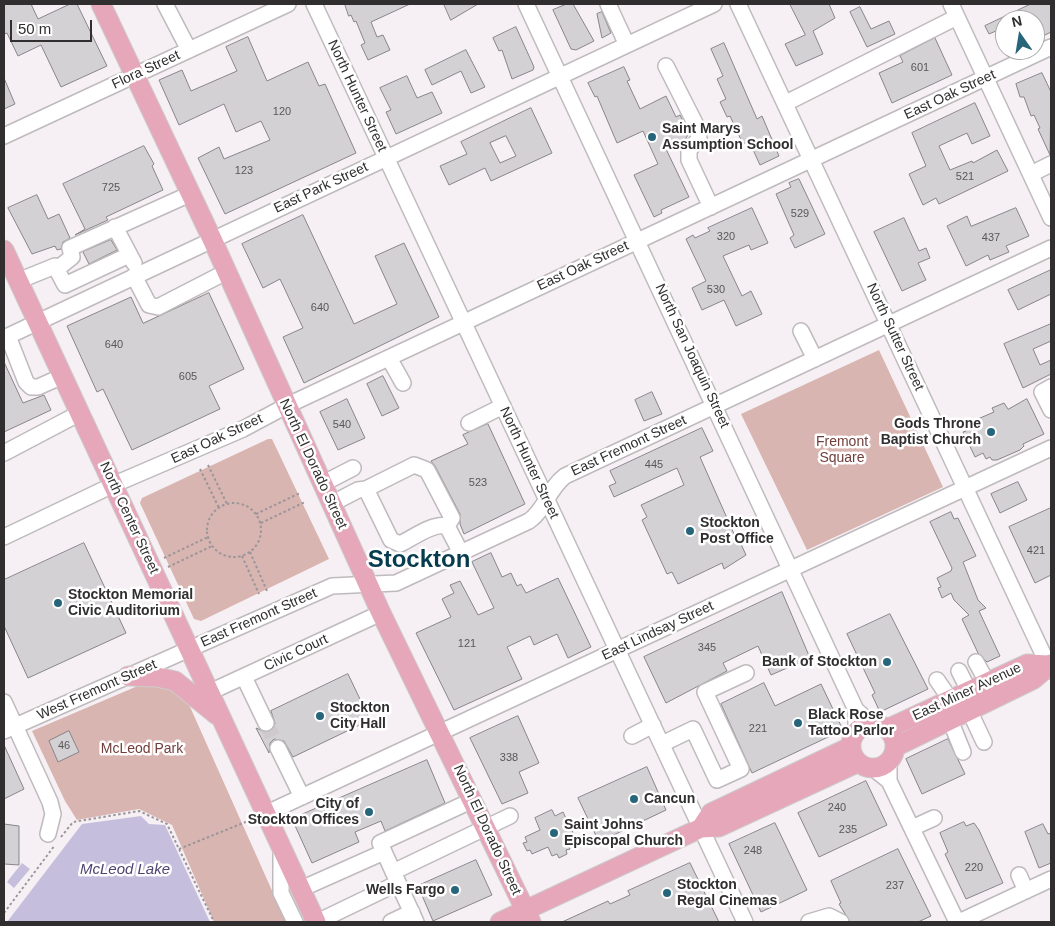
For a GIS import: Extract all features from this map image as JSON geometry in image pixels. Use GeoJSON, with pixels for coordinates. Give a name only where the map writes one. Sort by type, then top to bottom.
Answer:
{"type":"FeatureCollection","features":[{"type":"Feature","properties":{"kind":"main road","name":"North El Dorado Street"},"geometry":{"type":"LineString","coordinates":[[101,4],[212,239],[381,613],[441,732],[528,916]]}},
{"type":"Feature","properties":{"kind":"main road","name":"North Center Street"},"geometry":{"type":"LineString","coordinates":[[4,250],[115,484],[316,922]]}},
{"type":"Feature","properties":{"kind":"main road","name":"East Miner Avenue"},"geometry":{"type":"LineString","coordinates":[[873,747],[930,730],[969,690],[1027,664],[1050,667]]}},
{"type":"Feature","properties":{"kind":"main road","name":"East Miner Avenue"},"geometry":{"type":"LineString","coordinates":[[500,922],[528,916],[701,828],[719,827],[873,747],[950,710],[969,710],[1034,679],[1050,667]]}},
{"type":"Feature","properties":{"kind":"main road"},"geometry":{"type":"LineString","coordinates":[[128,676],[157,677],[175,681],[222,718]]}},
{"type":"Feature","properties":{"kind":"street"},"geometry":{"type":"LineString","coordinates":[[165,4],[190,50]]}},
{"type":"Feature","properties":{"kind":"street","name":"Flora Street"},"geometry":{"type":"LineString","coordinates":[[4,136],[288,4]]}},
{"type":"Feature","properties":{"kind":"street","name":"North Hunter Street"},"geometry":{"type":"LineString","coordinates":[[314,4],[745,922]]}},
{"type":"Feature","properties":{"kind":"street","name":"North San Joaquin Street"},"geometry":{"type":"LineString","coordinates":[[526,4],[792,569],[873,747],[958,922]]}},
{"type":"Feature","properties":{"kind":"street"},"geometry":{"type":"LineString","coordinates":[[608,4],[627,45]]}},
{"type":"Feature","properties":{"kind":"street","name":"East Park Street"},"geometry":{"type":"LineString","coordinates":[[6,337],[714,4]]}},
{"type":"Feature","properties":{"kind":"street","name":"North Sutter Street"},"geometry":{"type":"LineString","coordinates":[[738,4],[1050,667]]}},
{"type":"Feature","properties":{"kind":"street"},"geometry":{"type":"LineString","coordinates":[[786,103],[954,11],[1051,218]]}},
{"type":"Feature","properties":{"kind":"street","name":"East Oak Street"},"geometry":{"type":"LineString","coordinates":[[4,537],[115,484],[243,429],[286,406],[1051,47]]}},
{"type":"Feature","properties":{"kind":"street"},"geometry":{"type":"LineString","coordinates":[[666,66],[698,130],[699,139],[689,150],[689,160],[711,207]]}},
{"type":"Feature","properties":{"kind":"street"},"geometry":{"type":"LineString","coordinates":[[1031,174],[1051,164]]}},
{"type":"Feature","properties":{"kind":"street"},"geometry":{"type":"LineString","coordinates":[[18,281],[56,267],[72,257],[70,248],[190,194]]}},
{"type":"Feature","properties":{"kind":"street"},"geometry":{"type":"LineString","coordinates":[[116,227],[149,305],[158,307],[226,272]]}},
{"type":"Feature","properties":{"kind":"street","name":"East Fremont Street"},"geometry":{"type":"LineString","coordinates":[[190,649],[332,586],[396,583],[461,553],[529,521],[539,514],[546,499],[565,476],[1051,248]]}},
{"type":"Feature","properties":{"kind":"street"},"geometry":{"type":"LineString","coordinates":[[65,285],[129,254]]}},
{"type":"Feature","properties":{"kind":"street"},"geometry":{"type":"LineString","coordinates":[[56,267],[75,304]]}},
{"type":"Feature","properties":{"kind":"street"},"geometry":{"type":"LineString","coordinates":[[801,331],[815,359]]}},
{"type":"Feature","properties":{"kind":"street"},"geometry":{"type":"LineString","coordinates":[[6,337],[31,387],[38,387],[63,376]]}},
{"type":"Feature","properties":{"kind":"street"},"geometry":{"type":"LineString","coordinates":[[389,358],[403,383]]}},
{"type":"Feature","properties":{"kind":"street"},"geometry":{"type":"LineString","coordinates":[[1051,387],[1042,392],[1051,410]]}},
{"type":"Feature","properties":{"kind":"street"},"geometry":{"type":"LineString","coordinates":[[469,423],[503,406]]}},
{"type":"Feature","properties":{"kind":"street"},"geometry":{"type":"LineString","coordinates":[[4,453],[80,413]]}},
{"type":"Feature","properties":{"kind":"street","name":"East Lindsay Street"},"geometry":{"type":"LineString","coordinates":[[266,814],[1051,448]]}},
{"type":"Feature","properties":{"kind":"street"},"geometry":{"type":"LineString","coordinates":[[331,504],[414,466],[427,470],[452,518],[447,526]]}},
{"type":"Feature","properties":{"kind":"street"},"geometry":{"type":"LineString","coordinates":[[322,484],[353,468]]}},
{"type":"Feature","properties":{"kind":"street"},"geometry":{"type":"LineString","coordinates":[[366,489],[391,540],[394,542],[400,544],[435,526],[447,526]]}},
{"type":"Feature","properties":{"kind":"street"},"geometry":{"type":"LineString","coordinates":[[447,526],[461,553]]}},
{"type":"Feature","properties":{"kind":"street","name":"Civic Court"},"geometry":{"type":"LineString","coordinates":[[210,692],[381,613]]}},
{"type":"Feature","properties":{"kind":"street","name":"West Fremont Street"},"geometry":{"type":"LineString","coordinates":[[9,728],[190,649]]}},
{"type":"Feature","properties":{"kind":"street"},"geometry":{"type":"LineString","coordinates":[[976,662],[987,682]]}},
{"type":"Feature","properties":{"kind":"street"},"geometry":{"type":"LineString","coordinates":[[959,671],[969,690]]}},
{"type":"Feature","properties":{"kind":"street"},"geometry":{"type":"LineString","coordinates":[[692,730],[717,780],[741,769],[705,692],[746,673]]}},
{"type":"Feature","properties":{"kind":"street"},"geometry":{"type":"LineString","coordinates":[[244,677],[266,723]]}},
{"type":"Feature","properties":{"kind":"street"},"geometry":{"type":"LineString","coordinates":[[936,680],[950,710],[963,752]]}},
{"type":"Feature","properties":{"kind":"street"},"geometry":{"type":"LineString","coordinates":[[4,702],[9,728],[50,802],[55,839]]}},
{"type":"Feature","properties":{"kind":"street"},"geometry":{"type":"LineString","coordinates":[[969,710],[984,742]]}},
{"type":"Feature","properties":{"kind":"street"},"geometry":{"type":"LineString","coordinates":[[662,744],[717,718]]}},
{"type":"Feature","properties":{"kind":"street"},"geometry":{"type":"LineString","coordinates":[[632,736],[653,725]]}},
{"type":"Feature","properties":{"kind":"street"},"geometry":{"type":"LineString","coordinates":[[278,748],[302,797]]}},
{"type":"Feature","properties":{"kind":"street"},"geometry":{"type":"LineString","coordinates":[[391,922],[414,917],[380,843],[473,800]]}},
{"type":"Feature","properties":{"kind":"street"},"geometry":{"type":"LineString","coordinates":[[316,922],[344,916],[396,878],[510,816]]}},
{"type":"Feature","properties":{"kind":"street"},"geometry":{"type":"LineString","coordinates":[[912,828],[934,818]]}},
{"type":"Feature","properties":{"kind":"street"},"geometry":{"type":"LineString","coordinates":[[281,847],[281,893],[295,922]]}},
{"type":"Feature","properties":{"kind":"street"},"geometry":{"type":"LineString","coordinates":[[301,889],[384,852]]}},
{"type":"Feature","properties":{"kind":"street"},"geometry":{"type":"LineString","coordinates":[[1019,875],[1026,891]]}},
{"type":"Feature","properties":{"kind":"street"},"geometry":{"type":"LineString","coordinates":[[958,922],[1051,879]]}},
{"type":"Feature","properties":{"kind":"street"},"geometry":{"type":"LineString","coordinates":[[809,922],[829,916],[841,922]]}},
{"type":"Feature","properties":{"kind":"path"},"geometry":{"type":"LineString","coordinates":[[208,465],[227,504]]}},
{"type":"Feature","properties":{"kind":"path"},"geometry":{"type":"LineString","coordinates":[[200,469],[218,508]]}},
{"type":"Feature","properties":{"kind":"path"},"geometry":{"type":"LineString","coordinates":[[256,514],[300,493]]}},
{"type":"Feature","properties":{"kind":"path"},"geometry":{"type":"LineString","coordinates":[[260,523],[305,502]]}},
{"type":"Feature","properties":{"kind":"path"},"geometry":{"type":"LineString","coordinates":[[227,504],[245,505],[256,514],[260,523],[259,540],[250,552],[242,556],[225,555],[212,546],[208,537],[209,519],[218,508],[227,504]]}},
{"type":"Feature","properties":{"kind":"path"},"geometry":{"type":"LineString","coordinates":[[164,558],[208,537]]}},
{"type":"Feature","properties":{"kind":"path"},"geometry":{"type":"LineString","coordinates":[[168,567],[212,546]]}},
{"type":"Feature","properties":{"kind":"path"},"geometry":{"type":"LineString","coordinates":[[250,552],[268,590]]}},
{"type":"Feature","properties":{"kind":"path"},"geometry":{"type":"LineString","coordinates":[[242,556],[259,594]]}},
{"type":"Feature","properties":{"kind":"path"},"geometry":{"type":"LineString","coordinates":[[4,913],[55,839],[73,822],[139,811],[167,824],[214,922]]}},
{"type":"Feature","properties":{"kind":"path"},"geometry":{"type":"LineString","coordinates":[[179,849],[266,814]]}},
{"type":"Feature","properties":{"kind":"green space","name":"Fremont Square"},"geometry":{"type":"Polygon","coordinates":[[[879,350],[943,487],[807,550],[741,414],[879,350]]]}},
{"type":"Feature","properties":{"kind":"green space"},"geometry":{"type":"Polygon","coordinates":[[[268,439],[272,439],[329,559],[201,621],[194,619],[140,503],[142,498],[268,439]]]}},
{"type":"Feature","properties":{"kind":"green space","name":"McLeod Park"},"geometry":{"type":"Polygon","coordinates":[[[140,685],[164,685],[183,691],[286,922],[214,922],[172,825],[139,809],[77,820],[65,801],[32,731],[140,685]]]}},
{"type":"Feature","properties":{"kind":"water","name":"McLeod Lake"},"geometry":{"type":"Polygon","coordinates":[[[141,816],[149,824],[165,825],[210,922],[7,922],[82,824],[141,816]]]}},
{"type":"Feature","properties":{"kind":"water"},"geometry":{"type":"Polygon","coordinates":[[[22,863],[30,869],[14,888],[7,882],[22,863]]]}},
{"type":"Feature","properties":{"kind":"building"},"geometry":{"type":"Polygon","coordinates":[[[4,4],[31,4],[38,19],[70,4],[77,4],[107,66],[61,87],[41,45],[18,56],[7,33],[4,34],[4,4]]]}},
{"type":"Feature","properties":{"kind":"building"},"geometry":{"type":"Polygon","coordinates":[[[345,4],[410,4],[371,22],[377,37],[383,35],[390,50],[368,60],[361,45],[365,43],[356,21],[354,22],[351,15],[349,16],[345,4]]]}},
{"type":"Feature","properties":{"kind":"building"},"geometry":{"type":"Polygon","coordinates":[[[444,4],[478,4],[451,20],[444,4]]]}},
{"type":"Feature","properties":{"kind":"building"},"geometry":{"type":"Polygon","coordinates":[[[567,4],[573,4],[594,41],[576,50],[571,49],[553,10],[567,4]]]}},
{"type":"Feature","properties":{"kind":"building"},"geometry":{"type":"Polygon","coordinates":[[[790,4],[829,4],[835,18],[813,31],[823,54],[796,66],[785,44],[805,35],[790,4]]]}},
{"type":"Feature","properties":{"kind":"building"},"geometry":{"type":"Polygon","coordinates":[[[1031,4],[1051,4],[1051,32],[1045,35],[1045,10],[1018,10],[1031,4]]]}},
{"type":"Feature","properties":{"kind":"building"},"geometry":{"type":"Polygon","coordinates":[[[860,7],[871,29],[889,21],[895,34],[867,47],[850,12],[860,7]]]}},
{"type":"Feature","properties":{"kind":"building"},"geometry":{"type":"Polygon","coordinates":[[[602,12],[611,33],[602,38],[597,14],[602,12]]]}},
{"type":"Feature","properties":{"kind":"building"},"geometry":{"type":"Polygon","coordinates":[[[995,21],[995,31],[989,34],[985,26],[995,21]]]}},
{"type":"Feature","properties":{"kind":"building"},"geometry":{"type":"Polygon","coordinates":[[[516,27],[534,67],[533,70],[512,79],[502,50],[499,51],[493,38],[516,27]]]}},
{"type":"Feature","properties":{"kind":"building"},"geometry":{"type":"Polygon","coordinates":[[[248,37],[267,81],[308,62],[319,86],[325,84],[356,153],[225,214],[198,158],[219,147],[224,159],[270,140],[261,121],[236,132],[224,104],[179,125],[159,80],[182,70],[191,91],[237,71],[226,47],[248,37]]]}},
{"type":"Feature","properties":{"kind":"building"},"geometry":{"type":"Polygon","coordinates":[[[935,38],[952,75],[892,103],[879,73],[903,62],[900,56],[935,38]]]}},
{"type":"Feature","properties":{"kind":"building"},"geometry":{"type":"Polygon","coordinates":[[[724,43],[757,119],[762,116],[779,156],[760,165],[749,141],[743,144],[730,116],[727,117],[720,102],[726,99],[717,79],[723,76],[711,49],[724,43]]]}},
{"type":"Feature","properties":{"kind":"building"},"geometry":{"type":"Polygon","coordinates":[[[466,50],[485,87],[471,93],[461,71],[432,85],[425,70],[466,50]]]}},
{"type":"Feature","properties":{"kind":"building"},"geometry":{"type":"Polygon","coordinates":[[[624,67],[630,80],[627,81],[640,109],[666,96],[676,117],[680,115],[689,133],[685,140],[666,149],[689,197],[661,210],[662,213],[654,217],[634,175],[658,164],[643,131],[617,143],[597,96],[595,97],[588,83],[624,67]]]}},
{"type":"Feature","properties":{"kind":"building"},"geometry":{"type":"Polygon","coordinates":[[[1042,73],[1051,92],[1050,155],[1034,115],[1031,116],[1024,97],[1020,97],[1016,84],[1042,73]]]}},
{"type":"Feature","properties":{"kind":"building"},"geometry":{"type":"Polygon","coordinates":[[[407,76],[417,98],[432,92],[442,113],[396,134],[386,112],[391,110],[380,88],[407,76]]]}},
{"type":"Feature","properties":{"kind":"building"},"geometry":{"type":"Polygon","coordinates":[[[4,78],[15,104],[4,109],[4,78]]]}},
{"type":"Feature","properties":{"kind":"building"},"geometry":{"type":"Polygon","coordinates":[[[975,103],[990,136],[972,144],[967,133],[939,146],[950,170],[972,161],[973,163],[997,150],[1008,171],[939,204],[936,198],[923,205],[909,174],[926,166],[912,133],[975,103]]]}},
{"type":"Feature","properties":{"kind":"building"},"geometry":{"type":"Polygon","coordinates":[[[531,108],[552,153],[491,181],[485,168],[449,185],[440,166],[467,154],[461,142],[531,108]],[[506,136],[490,143],[500,163],[516,156],[506,136]]]}},
{"type":"Feature","properties":{"kind":"building"},"geometry":{"type":"Polygon","coordinates":[[[144,146],[154,164],[152,166],[163,190],[106,217],[108,220],[75,235],[85,229],[63,184],[144,146]]]}},
{"type":"Feature","properties":{"kind":"building"},"geometry":{"type":"Polygon","coordinates":[[[799,179],[825,234],[795,248],[790,238],[794,235],[776,194],[791,187],[789,183],[799,179]]]}},
{"type":"Feature","properties":{"kind":"building"},"geometry":{"type":"Polygon","coordinates":[[[37,195],[48,219],[59,214],[70,238],[63,242],[61,249],[57,250],[55,246],[32,254],[8,208],[37,195]]]}},
{"type":"Feature","properties":{"kind":"building"},"geometry":{"type":"Polygon","coordinates":[[[752,208],[768,243],[751,250],[749,245],[723,256],[742,296],[751,291],[762,314],[736,326],[724,300],[702,310],[692,288],[706,281],[686,239],[693,235],[695,238],[710,231],[708,228],[752,208]]]}},
{"type":"Feature","properties":{"kind":"building"},"geometry":{"type":"Polygon","coordinates":[[[1016,208],[1029,236],[1006,246],[1009,252],[990,260],[988,255],[966,266],[947,226],[967,216],[971,226],[1016,208]]]}},
{"type":"Feature","properties":{"kind":"building"},"geometry":{"type":"Polygon","coordinates":[[[303,215],[354,324],[397,304],[375,256],[404,243],[439,317],[304,383],[283,337],[303,328],[280,279],[263,288],[242,244],[303,215]]]}},
{"type":"Feature","properties":{"kind":"building"},"geometry":{"type":"Polygon","coordinates":[[[904,218],[919,251],[926,248],[930,258],[918,263],[926,280],[902,291],[874,232],[904,218]]]}},
{"type":"Feature","properties":{"kind":"building"},"geometry":{"type":"Polygon","coordinates":[[[111,240],[117,250],[89,264],[83,252],[111,240]]]}},
{"type":"Feature","properties":{"kind":"building"},"geometry":{"type":"Polygon","coordinates":[[[1051,270],[1051,294],[1018,310],[1008,290],[1051,270]]]}},
{"type":"Feature","properties":{"kind":"building"},"geometry":{"type":"Polygon","coordinates":[[[209,293],[244,369],[209,386],[220,409],[132,450],[103,389],[97,392],[67,326],[131,297],[143,323],[209,293]]]}},
{"type":"Feature","properties":{"kind":"building"},"geometry":{"type":"Polygon","coordinates":[[[1051,324],[1051,341],[1033,349],[1040,365],[1051,360],[1051,374],[1023,388],[1004,344],[1051,324]]]}},
{"type":"Feature","properties":{"kind":"building"},"geometry":{"type":"Polygon","coordinates":[[[4,362],[23,403],[44,395],[51,410],[4,432],[4,362]]]}},
{"type":"Feature","properties":{"kind":"building"},"geometry":{"type":"Polygon","coordinates":[[[383,376],[399,408],[382,416],[367,384],[383,376]]]}},
{"type":"Feature","properties":{"kind":"building"},"geometry":{"type":"Polygon","coordinates":[[[652,392],[662,414],[644,421],[635,400],[652,392]]]}},
{"type":"Feature","properties":{"kind":"building"},"geometry":{"type":"Polygon","coordinates":[[[347,399],[365,438],[338,450],[320,412],[347,399]]]}},
{"type":"Feature","properties":{"kind":"building","name":"Gods Throne Baptist Church"},"geometry":{"type":"Polygon","coordinates":[[[1027,399],[1044,434],[1023,444],[1024,446],[1020,450],[997,460],[992,460],[990,457],[986,459],[983,453],[975,457],[963,432],[966,431],[964,425],[994,412],[992,408],[1004,403],[1008,409],[1027,399]]]}},
{"type":"Feature","properties":{"kind":"building"},"geometry":{"type":"Polygon","coordinates":[[[488,424],[525,504],[464,534],[460,524],[460,514],[431,461],[468,444],[463,435],[488,424]]]}},
{"type":"Feature","properties":{"kind":"building","name":"Stockton Post Office"},"geometry":{"type":"Polygon","coordinates":[[[702,428],[713,451],[700,457],[738,543],[740,542],[746,555],[724,569],[722,563],[678,584],[672,572],[667,574],[642,520],[647,517],[641,505],[684,485],[677,468],[614,497],[609,486],[616,483],[610,471],[702,428]]]}},
{"type":"Feature","properties":{"kind":"building"},"geometry":{"type":"Polygon","coordinates":[[[1018,482],[1027,500],[1000,513],[991,494],[1018,482]]]}},
{"type":"Feature","properties":{"kind":"building"},"geometry":{"type":"Polygon","coordinates":[[[1051,508],[1051,575],[1035,583],[1009,527],[1051,508]]]}},
{"type":"Feature","properties":{"kind":"building"},"geometry":{"type":"Polygon","coordinates":[[[951,512],[954,519],[958,518],[976,556],[963,562],[978,600],[986,608],[979,611],[1000,656],[987,662],[978,653],[962,619],[969,615],[954,600],[951,593],[942,598],[938,588],[941,587],[937,578],[951,571],[952,568],[930,522],[951,512]]]}},
{"type":"Feature","properties":{"kind":"building","name":"Stockton Memorial Civic Auditorium"},"geometry":{"type":"Polygon","coordinates":[[[84,543],[126,633],[28,678],[4,626],[4,580],[84,543]]]}},
{"type":"Feature","properties":{"kind":"building"},"geometry":{"type":"Polygon","coordinates":[[[491,553],[502,577],[511,573],[517,586],[521,584],[526,593],[558,578],[591,647],[568,658],[557,634],[534,645],[530,636],[507,647],[522,679],[454,710],[416,633],[451,617],[442,599],[454,593],[450,585],[460,581],[478,615],[494,608],[472,562],[491,553]]]}},
{"type":"Feature","properties":{"kind":"building"},"geometry":{"type":"Polygon","coordinates":[[[782,592],[810,658],[771,675],[758,646],[723,663],[727,671],[666,703],[644,657],[782,592]]]}},
{"type":"Feature","properties":{"kind":"building","name":"Bank of Stockton"},"geometry":{"type":"Polygon","coordinates":[[[890,614],[928,689],[880,712],[872,695],[875,693],[847,634],[890,614]]]}},
{"type":"Feature","properties":{"kind":"building","name":"Stockton City Hall"},"geometry":{"type":"Polygon","coordinates":[[[348,674],[370,720],[293,757],[284,741],[274,739],[270,743],[269,753],[256,728],[266,732],[273,729],[275,723],[271,711],[348,674]]]}},
{"type":"Feature","properties":{"kind":"building"},"geometry":{"type":"Polygon","coordinates":[[[764,683],[775,706],[821,684],[843,730],[752,773],[721,704],[764,683]]]}},
{"type":"Feature","properties":{"kind":"building"},"geometry":{"type":"Polygon","coordinates":[[[518,716],[539,763],[519,772],[528,793],[502,804],[470,738],[518,716]]]}},
{"type":"Feature","properties":{"kind":"building"},"geometry":{"type":"Polygon","coordinates":[[[69,731],[79,752],[58,762],[49,741],[69,731]]]}},
{"type":"Feature","properties":{"kind":"building"},"geometry":{"type":"Polygon","coordinates":[[[948,739],[965,774],[922,794],[906,759],[948,739]]]}},
{"type":"Feature","properties":{"kind":"building"},"geometry":{"type":"Polygon","coordinates":[[[4,745],[24,789],[4,799],[4,745]]]}},
{"type":"Feature","properties":{"kind":"building","name":"City of Stockton Offices"},"geometry":{"type":"Polygon","coordinates":[[[427,760],[445,803],[385,831],[381,821],[355,832],[359,842],[312,863],[292,819],[427,760]]]}},
{"type":"Feature","properties":{"kind":"building","name":"Cancun"},"geometry":{"type":"Polygon","coordinates":[[[647,767],[666,810],[599,842],[578,798],[647,767]]]}},
{"type":"Feature","properties":{"kind":"building"},"geometry":{"type":"Polygon","coordinates":[[[866,781],[887,825],[819,857],[798,813],[866,781]]]}},
{"type":"Feature","properties":{"kind":"building","name":"Saint Johns Episcopal Church"},"geometry":{"type":"Polygon","coordinates":[[[552,810],[555,816],[563,812],[574,835],[565,839],[570,849],[566,850],[567,854],[559,858],[557,854],[552,856],[548,847],[532,854],[530,850],[527,851],[523,843],[527,842],[525,837],[540,830],[535,818],[552,810]]]}},
{"type":"Feature","properties":{"kind":"building"},"geometry":{"type":"Polygon","coordinates":[[[964,822],[966,826],[974,823],[979,830],[1003,883],[966,899],[945,854],[948,852],[940,833],[964,822]]]}},
{"type":"Feature","properties":{"kind":"building"},"geometry":{"type":"Polygon","coordinates":[[[775,823],[807,890],[761,912],[729,844],[775,823]]]}},
{"type":"Feature","properties":{"kind":"building"},"geometry":{"type":"Polygon","coordinates":[[[4,824],[19,826],[19,865],[4,864],[4,824]]]}},
{"type":"Feature","properties":{"kind":"building"},"geometry":{"type":"Polygon","coordinates":[[[1043,824],[1048,834],[1051,833],[1051,863],[1039,868],[1025,832],[1043,824]]]}},
{"type":"Feature","properties":{"kind":"building"},"geometry":{"type":"Polygon","coordinates":[[[898,849],[931,916],[918,922],[850,922],[839,904],[841,903],[831,881],[898,849]]]}},
{"type":"Feature","properties":{"kind":"building","name":"Wells Fargo"},"geometry":{"type":"Polygon","coordinates":[[[476,860],[492,895],[433,921],[418,886],[476,860]]]}},
{"type":"Feature","properties":{"kind":"building","name":"Stockton Regal Cinemas"},"geometry":{"type":"Polygon","coordinates":[[[690,863],[719,922],[562,922],[608,901],[610,904],[630,895],[628,891],[690,863]]]}},
{"type":"Feature","properties":{"kind":"tunnel"},"geometry":{"type":"LineString","coordinates":[[266,723],[278,748]]}},
{"type":"Feature","properties":{"kind":"place","name":"Saint Marys Assumption School"},"geometry":{"type":"Point","coordinates":[652,137]}},
{"type":"Feature","properties":{"kind":"place","name":"Gods Throne Baptist Church"},"geometry":{"type":"Point","coordinates":[991,432]}},
{"type":"Feature","properties":{"kind":"place","name":"Stockton Post Office"},"geometry":{"type":"Point","coordinates":[690,531]}},
{"type":"Feature","properties":{"kind":"place","name":"Stockton Memorial Civic Auditorium"},"geometry":{"type":"Point","coordinates":[58,603]}},
{"type":"Feature","properties":{"kind":"place","name":"Bank of Stockton"},"geometry":{"type":"Point","coordinates":[887,662]}},
{"type":"Feature","properties":{"kind":"place","name":"Stockton City Hall"},"geometry":{"type":"Point","coordinates":[320,716]}},
{"type":"Feature","properties":{"kind":"place","name":"Black Rose Tattoo Parlor"},"geometry":{"type":"Point","coordinates":[798,723]}},
{"type":"Feature","properties":{"kind":"place","name":"Cancun"},"geometry":{"type":"Point","coordinates":[634,799]}},
{"type":"Feature","properties":{"kind":"place","name":"City of Stockton Offices"},"geometry":{"type":"Point","coordinates":[369,812]}},
{"type":"Feature","properties":{"kind":"place","name":"Saint Johns Episcopal Church"},"geometry":{"type":"Point","coordinates":[554,833]}},
{"type":"Feature","properties":{"kind":"place","name":"Wells Fargo"},"geometry":{"type":"Point","coordinates":[455,890]}},
{"type":"Feature","properties":{"kind":"place","name":"Stockton Regal Cinemas"},"geometry":{"type":"Point","coordinates":[667,893]}},
{"type":"Feature","properties":{"kind":"district","name":"Stockton"},"geometry":{"type":"Point","coordinates":[419,560]}}]}
